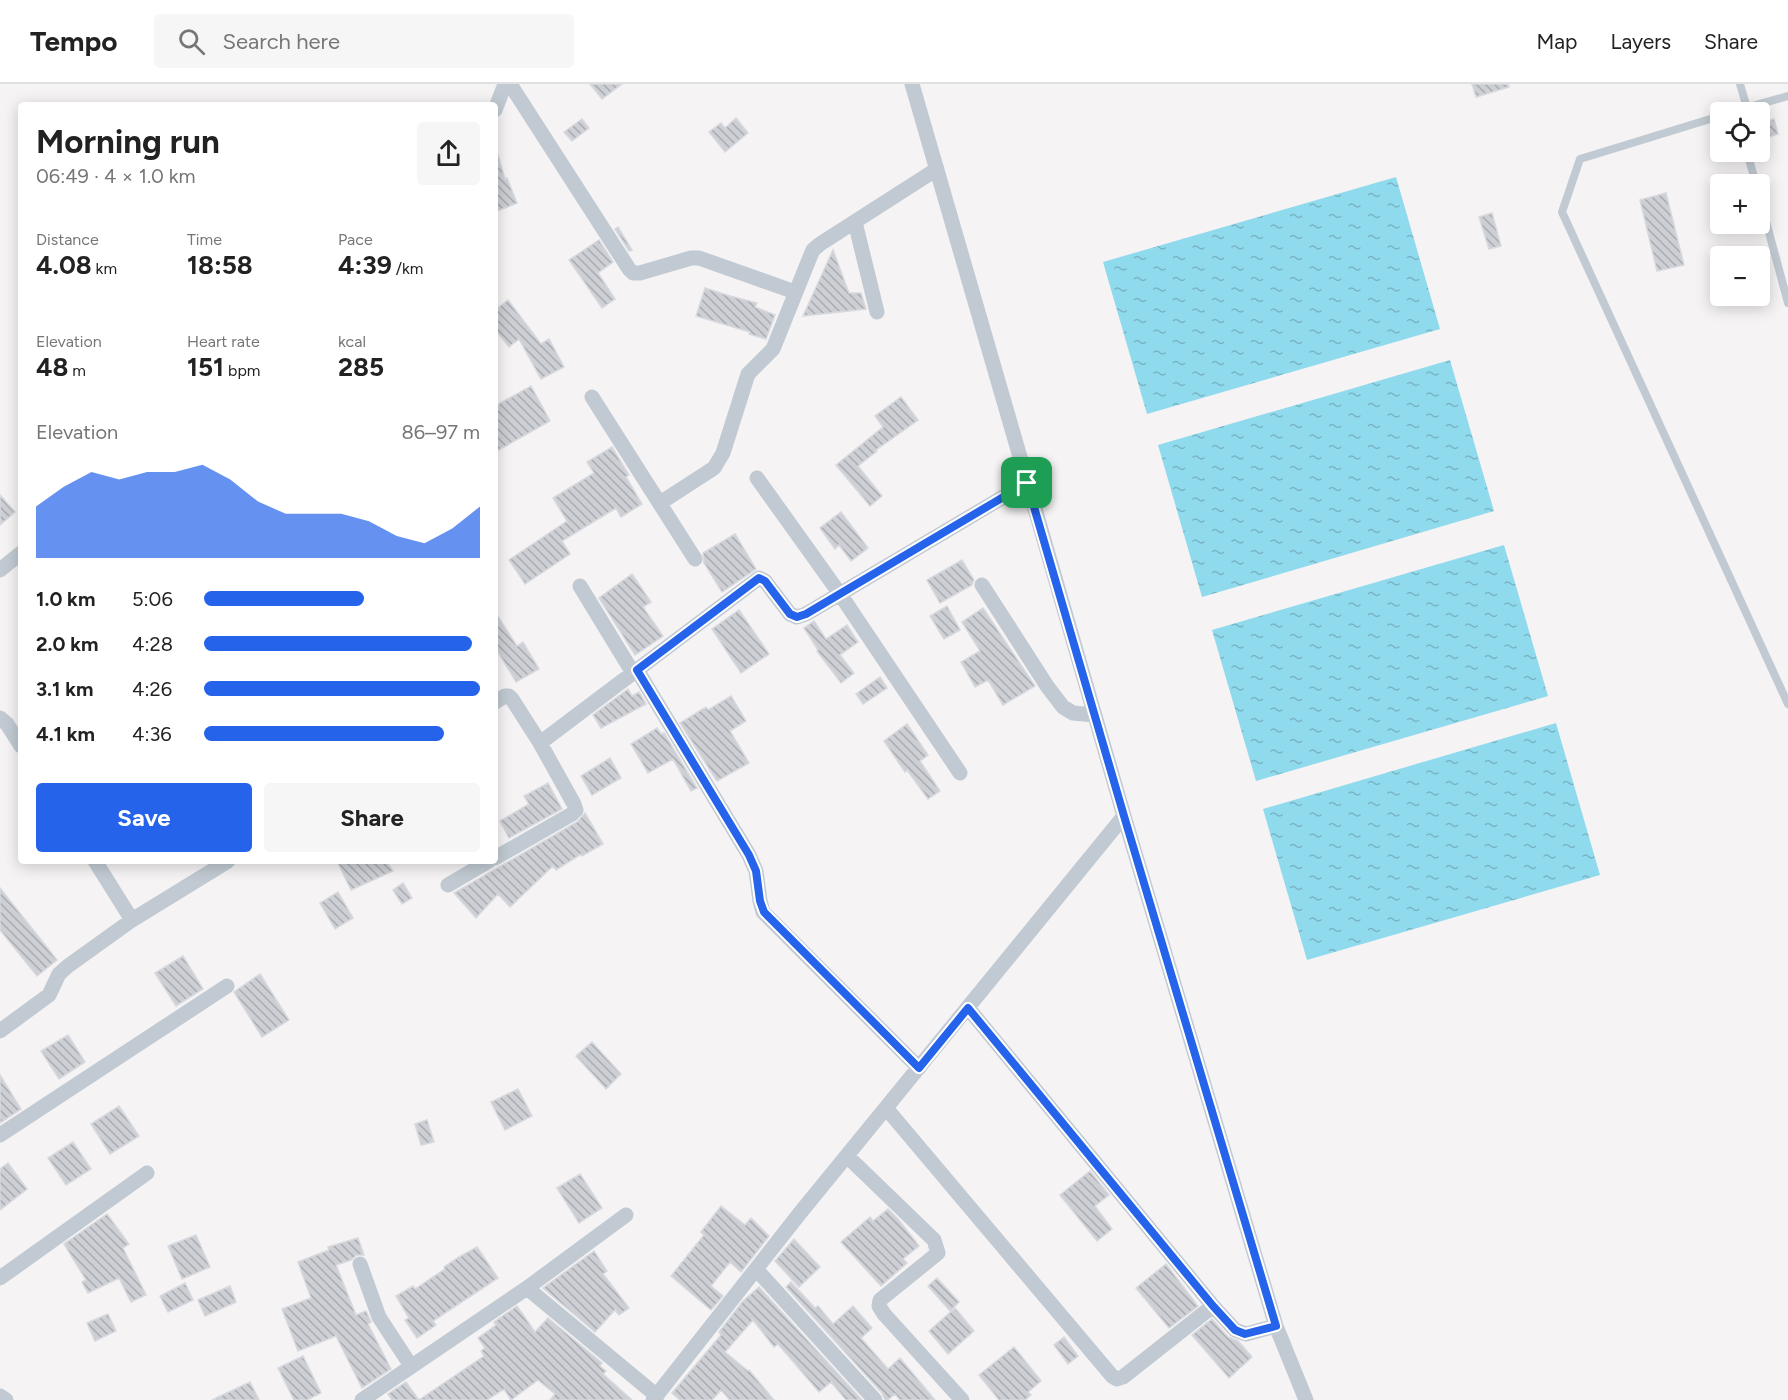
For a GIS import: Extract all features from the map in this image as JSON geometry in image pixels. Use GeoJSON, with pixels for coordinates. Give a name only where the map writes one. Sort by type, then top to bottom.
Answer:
{"type":"FeatureCollection","features":[{"type":"Feature","properties":{"kind":"street"},"geometry":{"type":"LineString","coordinates":[[498,102],[505,84]]}},
{"type":"Feature","properties":{"kind":"street"},"geometry":{"type":"LineString","coordinates":[[510,84],[633,273],[699,258],[795,292]]}},
{"type":"Feature","properties":{"kind":"street"},"geometry":{"type":"LineString","coordinates":[[912,84],[1094,715],[1276,1326],[1306,1400]]}},
{"type":"Feature","properties":{"kind":"street"},"geometry":{"type":"LineString","coordinates":[[660,503],[714,468],[723,453],[748,374],[773,349],[813,250],[937,169]]}},
{"type":"Feature","properties":{"kind":"street"},"geometry":{"type":"LineString","coordinates":[[855,222],[877,312]]}},
{"type":"Feature","properties":{"kind":"street"},"geometry":{"type":"LineString","coordinates":[[592,397],[695,559]]}},
{"type":"Feature","properties":{"kind":"street"},"geometry":{"type":"LineString","coordinates":[[757,478],[840,594],[960,773]]}},
{"type":"Feature","properties":{"kind":"street"},"geometry":{"type":"LineString","coordinates":[[540,743],[759,578],[765,581],[790,614],[797,617],[806,614],[1027,483]]}},
{"type":"Feature","properties":{"kind":"street"},"geometry":{"type":"LineString","coordinates":[[0,570],[18,556]]}},
{"type":"Feature","properties":{"kind":"street"},"geometry":{"type":"LineString","coordinates":[[982,585],[1062,707],[1073,713],[1094,715]]}},
{"type":"Feature","properties":{"kind":"street"},"geometry":{"type":"LineString","coordinates":[[580,586],[749,855],[756,871],[760,901],[764,912],[919,1068]]}},
{"type":"Feature","properties":{"kind":"street"},"geometry":{"type":"LineString","coordinates":[[498,700],[509,696],[540,743],[576,810],[498,856]]}},
{"type":"Feature","properties":{"kind":"street"},"geometry":{"type":"LineString","coordinates":[[0,718],[7,724],[18,741]]}},
{"type":"Feature","properties":{"kind":"street"},"geometry":{"type":"LineString","coordinates":[[527,1288],[655,1398],[847,1156],[1124,816]]}},
{"type":"Feature","properties":{"kind":"street"},"geometry":{"type":"LineString","coordinates":[[97,864],[132,920]]}},
{"type":"Feature","properties":{"kind":"street"},"geometry":{"type":"LineString","coordinates":[[0,1031],[49,995],[59,974],[68,966],[132,920],[223,864]]}},
{"type":"Feature","properties":{"kind":"street"},"geometry":{"type":"LineString","coordinates":[[448,885],[484,864]]}},
{"type":"Feature","properties":{"kind":"street"},"geometry":{"type":"LineString","coordinates":[[0,1136],[227,986]]}},
{"type":"Feature","properties":{"kind":"street"},"geometry":{"type":"LineString","coordinates":[[968,1008],[1235,1330],[1245,1334],[1276,1326]]}},
{"type":"Feature","properties":{"kind":"street"},"geometry":{"type":"LineString","coordinates":[[886,1108],[1112,1376],[1117,1379],[1123,1377],[1213,1306]]}},
{"type":"Feature","properties":{"kind":"street"},"geometry":{"type":"LineString","coordinates":[[847,1156],[934,1240],[938,1253],[880,1300],[879,1305],[884,1314],[962,1400]]}},
{"type":"Feature","properties":{"kind":"street"},"geometry":{"type":"LineString","coordinates":[[0,1278],[147,1173]]}},
{"type":"Feature","properties":{"kind":"street"},"geometry":{"type":"LineString","coordinates":[[362,1400],[527,1288],[626,1215]]}},
{"type":"Feature","properties":{"kind":"street"},"geometry":{"type":"LineString","coordinates":[[360,1264],[379,1317],[411,1366]]}},
{"type":"Feature","properties":{"kind":"street"},"geometry":{"type":"LineString","coordinates":[[756,1269],[875,1400]]}},
{"type":"Feature","properties":{"kind":"street"},"geometry":{"type":"LineString","coordinates":[[0,1395],[6,1400]]}},
{"type":"Feature","properties":{"kind":"lane"},"geometry":{"type":"LineString","coordinates":[[1740,84],[1745,102]]}},
{"type":"Feature","properties":{"kind":"lane"},"geometry":{"type":"LineString","coordinates":[[1768,102],[1788,96]]}},
{"type":"Feature","properties":{"kind":"lane"},"geometry":{"type":"LineString","coordinates":[[1710,119],[1580,159],[1562,212],[1788,704]]}},
{"type":"Feature","properties":{"kind":"lane"},"geometry":{"type":"LineString","coordinates":[[1769,234],[1788,303]]}},
{"type":"Feature","properties":{"kind":"water"},"geometry":{"type":"Polygon","coordinates":[[[1396,177],[1440,329],[1147,414],[1103,262],[1396,177]]]}},
{"type":"Feature","properties":{"kind":"water"},"geometry":{"type":"Polygon","coordinates":[[[1450,360],[1494,511],[1202,597],[1158,445],[1450,360]]]}},
{"type":"Feature","properties":{"kind":"water"},"geometry":{"type":"Polygon","coordinates":[[[1504,545],[1548,696],[1256,781],[1212,630],[1504,545]]]}},
{"type":"Feature","properties":{"kind":"water"},"geometry":{"type":"Polygon","coordinates":[[[1556,723],[1600,875],[1307,960],[1263,809],[1556,723]]]}},
{"type":"Feature","properties":{"kind":"building"},"geometry":{"type":"Polygon","coordinates":[[[590,84],[622,84],[602,99],[590,84]]]}},
{"type":"Feature","properties":{"kind":"building"},"geometry":{"type":"Polygon","coordinates":[[[1472,84],[1508,84],[1509,87],[1476,97],[1472,84]]]}},
{"type":"Feature","properties":{"kind":"building"},"geometry":{"type":"Polygon","coordinates":[[[736,118],[748,133],[725,152],[709,132],[721,123],[725,128],[736,118]]]}},
{"type":"Feature","properties":{"kind":"building"},"geometry":{"type":"Polygon","coordinates":[[[582,119],[589,128],[572,141],[564,132],[582,119]]]}},
{"type":"Feature","properties":{"kind":"building"},"geometry":{"type":"Polygon","coordinates":[[[1774,119],[1778,134],[1770,136],[1770,120],[1774,119]]]}},
{"type":"Feature","properties":{"kind":"building"},"geometry":{"type":"Polygon","coordinates":[[[498,155],[505,179],[507,178],[517,203],[498,211],[498,155]]]}},
{"type":"Feature","properties":{"kind":"building"},"geometry":{"type":"Polygon","coordinates":[[[1666,193],[1684,265],[1657,271],[1640,200],[1666,193]]]}},
{"type":"Feature","properties":{"kind":"building"},"geometry":{"type":"Polygon","coordinates":[[[1492,213],[1501,246],[1489,249],[1479,217],[1492,213]]]}},
{"type":"Feature","properties":{"kind":"building"},"geometry":{"type":"Polygon","coordinates":[[[618,227],[632,250],[629,251],[615,229],[618,227]]]}},
{"type":"Feature","properties":{"kind":"building"},"geometry":{"type":"Polygon","coordinates":[[[599,240],[613,262],[598,273],[615,299],[602,308],[569,260],[599,240]]]}},
{"type":"Feature","properties":{"kind":"building"},"geometry":{"type":"Polygon","coordinates":[[[833,250],[849,293],[861,293],[866,309],[803,316],[833,250]]]}},
{"type":"Feature","properties":{"kind":"building"},"geometry":{"type":"Polygon","coordinates":[[[705,288],[757,303],[755,307],[775,315],[766,339],[696,316],[705,288]]]}},
{"type":"Feature","properties":{"kind":"building"},"geometry":{"type":"Polygon","coordinates":[[[508,300],[541,344],[549,339],[564,367],[541,379],[519,339],[509,347],[498,333],[498,308],[508,300]]]}},
{"type":"Feature","properties":{"kind":"building"},"geometry":{"type":"Polygon","coordinates":[[[531,386],[550,421],[498,450],[498,404],[531,386]]]}},
{"type":"Feature","properties":{"kind":"building"},"geometry":{"type":"Polygon","coordinates":[[[901,397],[918,420],[858,466],[882,496],[870,506],[836,465],[883,427],[875,416],[901,397]]]}},
{"type":"Feature","properties":{"kind":"building"},"geometry":{"type":"Polygon","coordinates":[[[612,447],[629,475],[626,477],[642,504],[621,517],[616,508],[562,541],[570,554],[525,584],[509,560],[567,521],[553,498],[594,473],[587,462],[612,447]]]}},
{"type":"Feature","properties":{"kind":"building"},"geometry":{"type":"Polygon","coordinates":[[[0,495],[15,512],[0,525],[0,495]]]}},
{"type":"Feature","properties":{"kind":"building"},"geometry":{"type":"Polygon","coordinates":[[[841,512],[868,548],[851,561],[839,545],[835,549],[820,528],[841,512]]]}},
{"type":"Feature","properties":{"kind":"building"},"geometry":{"type":"Polygon","coordinates":[[[735,534],[756,569],[722,592],[704,563],[703,553],[735,534]]]}},
{"type":"Feature","properties":{"kind":"building"},"geometry":{"type":"Polygon","coordinates":[[[962,560],[974,580],[972,585],[940,603],[927,580],[962,560]]]}},
{"type":"Feature","properties":{"kind":"building"},"geometry":{"type":"Polygon","coordinates":[[[632,574],[651,602],[643,607],[663,636],[635,655],[599,598],[632,574]]]}},
{"type":"Feature","properties":{"kind":"building"},"geometry":{"type":"Polygon","coordinates":[[[947,606],[960,630],[944,639],[930,616],[947,606]]]}},
{"type":"Feature","properties":{"kind":"building"},"geometry":{"type":"Polygon","coordinates":[[[983,608],[1035,686],[1003,705],[988,680],[975,687],[961,662],[980,651],[962,622],[983,608]]]}},
{"type":"Feature","properties":{"kind":"building"},"geometry":{"type":"Polygon","coordinates":[[[739,610],[769,654],[741,673],[712,629],[739,610]]]}},
{"type":"Feature","properties":{"kind":"building"},"geometry":{"type":"Polygon","coordinates":[[[498,617],[517,646],[523,642],[539,669],[516,682],[498,652],[498,617]]]}},
{"type":"Feature","properties":{"kind":"building"},"geometry":{"type":"Polygon","coordinates":[[[814,621],[826,639],[847,625],[858,642],[840,655],[854,673],[841,683],[817,651],[804,628],[814,621]]]}},
{"type":"Feature","properties":{"kind":"building"},"geometry":{"type":"Polygon","coordinates":[[[880,677],[887,688],[863,704],[856,694],[880,677]]]}},
{"type":"Feature","properties":{"kind":"building"},"geometry":{"type":"Polygon","coordinates":[[[628,689],[632,696],[639,692],[646,704],[601,728],[593,715],[628,689]]]}},
{"type":"Feature","properties":{"kind":"building"},"geometry":{"type":"Polygon","coordinates":[[[731,696],[746,721],[730,731],[749,763],[717,781],[680,723],[706,707],[708,710],[731,696]]]}},
{"type":"Feature","properties":{"kind":"building"},"geometry":{"type":"Polygon","coordinates":[[[907,724],[928,755],[920,761],[940,791],[928,799],[907,770],[905,772],[884,741],[907,724]]]}},
{"type":"Feature","properties":{"kind":"building"},"geometry":{"type":"Polygon","coordinates":[[[657,728],[661,734],[664,733],[697,788],[691,791],[673,759],[648,773],[631,744],[657,728]]]}},
{"type":"Feature","properties":{"kind":"building"},"geometry":{"type":"Polygon","coordinates":[[[610,758],[621,778],[592,795],[581,776],[610,758]]]}},
{"type":"Feature","properties":{"kind":"building"},"geometry":{"type":"Polygon","coordinates":[[[548,783],[562,809],[509,838],[500,821],[529,804],[524,796],[548,783]]]}},
{"type":"Feature","properties":{"kind":"building"},"geometry":{"type":"Polygon","coordinates":[[[585,813],[603,844],[582,856],[581,854],[556,870],[553,866],[510,907],[498,894],[476,918],[454,893],[577,822],[585,813]]]}},
{"type":"Feature","properties":{"kind":"building"},"geometry":{"type":"Polygon","coordinates":[[[338,864],[388,864],[393,871],[351,890],[338,864]]]}},
{"type":"Feature","properties":{"kind":"building"},"geometry":{"type":"Polygon","coordinates":[[[403,883],[412,898],[402,904],[393,890],[403,883]]]}},
{"type":"Feature","properties":{"kind":"building"},"geometry":{"type":"Polygon","coordinates":[[[0,888],[57,960],[37,976],[0,930],[0,888]]]}},
{"type":"Feature","properties":{"kind":"building"},"geometry":{"type":"Polygon","coordinates":[[[338,892],[353,918],[335,929],[320,903],[338,892]]]}},
{"type":"Feature","properties":{"kind":"building"},"geometry":{"type":"Polygon","coordinates":[[[183,956],[203,989],[176,1006],[155,973],[183,956]]]}},
{"type":"Feature","properties":{"kind":"building"},"geometry":{"type":"Polygon","coordinates":[[[260,974],[289,1020],[262,1037],[234,992],[260,974]]]}},
{"type":"Feature","properties":{"kind":"building"},"geometry":{"type":"Polygon","coordinates":[[[68,1035],[85,1062],[59,1079],[41,1051],[68,1035]]]}},
{"type":"Feature","properties":{"kind":"building"},"geometry":{"type":"Polygon","coordinates":[[[592,1042],[621,1074],[606,1089],[576,1056],[592,1042]]]}},
{"type":"Feature","properties":{"kind":"building"},"geometry":{"type":"Polygon","coordinates":[[[0,1075],[21,1109],[0,1123],[0,1075]]]}},
{"type":"Feature","properties":{"kind":"building"},"geometry":{"type":"Polygon","coordinates":[[[518,1089],[532,1116],[505,1130],[491,1102],[518,1089]]]}},
{"type":"Feature","properties":{"kind":"building"},"geometry":{"type":"Polygon","coordinates":[[[119,1106],[139,1136],[110,1154],[91,1124],[119,1106]]]}},
{"type":"Feature","properties":{"kind":"building"},"geometry":{"type":"Polygon","coordinates":[[[427,1120],[434,1142],[421,1145],[415,1124],[427,1120]]]}},
{"type":"Feature","properties":{"kind":"building"},"geometry":{"type":"Polygon","coordinates":[[[73,1142],[91,1169],[66,1185],[48,1158],[73,1142]]]}},
{"type":"Feature","properties":{"kind":"building"},"geometry":{"type":"Polygon","coordinates":[[[8,1163],[27,1189],[0,1210],[0,1169],[8,1163]]]}},
{"type":"Feature","properties":{"kind":"building"},"geometry":{"type":"Polygon","coordinates":[[[1090,1171],[1109,1195],[1095,1206],[1112,1229],[1097,1241],[1060,1195],[1090,1171]]]}},
{"type":"Feature","properties":{"kind":"building"},"geometry":{"type":"Polygon","coordinates":[[[580,1174],[602,1208],[579,1223],[557,1188],[580,1174]]]}},
{"type":"Feature","properties":{"kind":"building"},"geometry":{"type":"Polygon","coordinates":[[[721,1206],[745,1225],[751,1218],[769,1236],[741,1272],[730,1262],[711,1286],[723,1296],[711,1310],[671,1276],[704,1235],[701,1232],[721,1206]]]}},
{"type":"Feature","properties":{"kind":"building"},"geometry":{"type":"Polygon","coordinates":[[[888,1209],[919,1246],[903,1259],[907,1263],[881,1286],[841,1242],[870,1217],[873,1221],[888,1209]]]}},
{"type":"Feature","properties":{"kind":"building"},"geometry":{"type":"Polygon","coordinates":[[[107,1214],[129,1244],[123,1248],[146,1295],[131,1302],[119,1278],[88,1293],[82,1282],[86,1280],[64,1244],[107,1214]]]}},
{"type":"Feature","properties":{"kind":"building"},"geometry":{"type":"Polygon","coordinates":[[[196,1235],[210,1267],[182,1279],[168,1246],[196,1235]]]}},
{"type":"Feature","properties":{"kind":"building"},"geometry":{"type":"Polygon","coordinates":[[[358,1238],[364,1255],[357,1255],[351,1260],[336,1265],[356,1315],[366,1311],[371,1322],[368,1324],[391,1369],[362,1388],[336,1336],[298,1351],[282,1309],[311,1298],[298,1262],[329,1250],[328,1247],[358,1238]]]}},
{"type":"Feature","properties":{"kind":"building"},"geometry":{"type":"Polygon","coordinates":[[[794,1239],[820,1267],[799,1287],[775,1261],[794,1239]]]}},
{"type":"Feature","properties":{"kind":"building"},"geometry":{"type":"Polygon","coordinates":[[[477,1247],[498,1278],[433,1321],[436,1325],[417,1338],[405,1320],[409,1318],[396,1296],[413,1286],[415,1289],[445,1269],[444,1267],[477,1247]]]}},
{"type":"Feature","properties":{"kind":"building"},"geometry":{"type":"Polygon","coordinates":[[[594,1251],[607,1271],[603,1274],[629,1308],[619,1315],[615,1310],[595,1332],[543,1288],[594,1251]]]}},
{"type":"Feature","properties":{"kind":"building"},"geometry":{"type":"Polygon","coordinates":[[[1166,1264],[1198,1306],[1169,1328],[1136,1288],[1166,1264]]]}},
{"type":"Feature","properties":{"kind":"building"},"geometry":{"type":"Polygon","coordinates":[[[937,1278],[959,1302],[950,1311],[928,1286],[937,1278]]]}},
{"type":"Feature","properties":{"kind":"building"},"geometry":{"type":"Polygon","coordinates":[[[791,1282],[815,1308],[818,1306],[833,1324],[853,1306],[872,1328],[861,1338],[888,1369],[900,1358],[935,1400],[900,1400],[895,1394],[885,1400],[882,1393],[786,1287],[791,1282]]]}},
{"type":"Feature","properties":{"kind":"building"},"geometry":{"type":"Polygon","coordinates":[[[185,1283],[193,1300],[168,1312],[160,1296],[185,1283]]]}},
{"type":"Feature","properties":{"kind":"building"},"geometry":{"type":"Polygon","coordinates":[[[230,1286],[236,1302],[205,1316],[198,1300],[230,1286]]]}},
{"type":"Feature","properties":{"kind":"building"},"geometry":{"type":"Polygon","coordinates":[[[759,1287],[862,1400],[846,1400],[831,1382],[819,1392],[778,1344],[774,1347],[753,1320],[725,1352],[749,1370],[774,1400],[730,1400],[721,1390],[712,1400],[680,1400],[672,1393],[721,1335],[719,1332],[743,1301],[759,1287]]]}},
{"type":"Feature","properties":{"kind":"building"},"geometry":{"type":"Polygon","coordinates":[[[517,1306],[535,1332],[548,1318],[602,1363],[600,1366],[606,1371],[603,1374],[632,1400],[550,1400],[555,1394],[538,1380],[511,1400],[504,1389],[487,1400],[419,1400],[484,1356],[481,1351],[485,1348],[478,1338],[496,1325],[494,1322],[517,1306]]]}},
{"type":"Feature","properties":{"kind":"building"},"geometry":{"type":"Polygon","coordinates":[[[955,1308],[974,1331],[948,1354],[929,1331],[955,1308]]]}},
{"type":"Feature","properties":{"kind":"building"},"geometry":{"type":"Polygon","coordinates":[[[108,1314],[116,1331],[95,1341],[87,1323],[108,1314]]]}},
{"type":"Feature","properties":{"kind":"building"},"geometry":{"type":"Polygon","coordinates":[[[1212,1319],[1228,1337],[1238,1341],[1252,1357],[1229,1378],[1192,1335],[1212,1319]]]}},
{"type":"Feature","properties":{"kind":"building"},"geometry":{"type":"Polygon","coordinates":[[[1064,1337],[1078,1356],[1068,1364],[1054,1345],[1064,1337]]]}},
{"type":"Feature","properties":{"kind":"building"},"geometry":{"type":"Polygon","coordinates":[[[1014,1347],[1041,1381],[1028,1392],[1031,1395],[1025,1400],[999,1400],[979,1375],[1014,1347]]]}},
{"type":"Feature","properties":{"kind":"building"},"geometry":{"type":"Polygon","coordinates":[[[303,1356],[321,1393],[307,1400],[294,1400],[278,1368],[303,1356]]]}},
{"type":"Feature","properties":{"kind":"building"},"geometry":{"type":"Polygon","coordinates":[[[250,1382],[259,1400],[212,1400],[250,1382]]]}},
{"type":"Feature","properties":{"kind":"building"},"geometry":{"type":"Polygon","coordinates":[[[406,1382],[419,1400],[392,1400],[388,1394],[406,1382]]]}},
{"type":"Feature","properties":{"kind":"route"},"geometry":{"type":"LineString","coordinates":[[1027,483],[1276,1326],[1245,1334],[1235,1330],[968,1008],[919,1068],[764,912],[760,901],[756,871],[749,855],[637,670],[759,578],[765,581],[790,614],[797,617],[806,614],[1027,483]]}}]}
